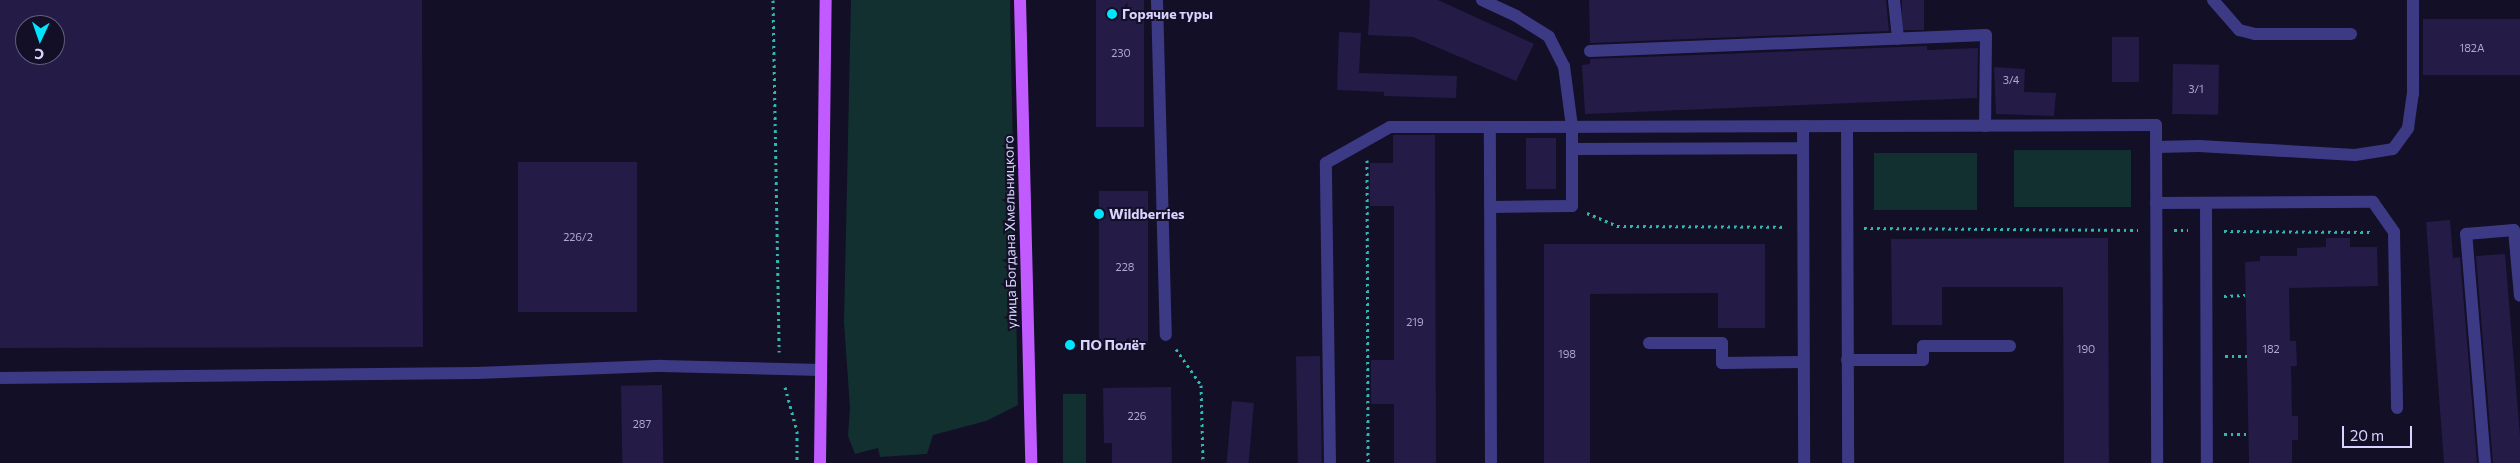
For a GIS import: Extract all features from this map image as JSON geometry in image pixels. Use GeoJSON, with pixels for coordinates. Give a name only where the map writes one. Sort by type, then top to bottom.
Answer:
{"type":"FeatureCollection","features":[{"type":"Feature","properties":{"kind":"main road"},"geometry":{"type":"LineString","coordinates":[[820,463],[826,0]]}},
{"type":"Feature","properties":{"kind":"main road","name":"улица Богдана Хмельницкого"},"geometry":{"type":"LineString","coordinates":[[1020,0],[1031,463]]}},
{"type":"Feature","properties":{"kind":"lane"},"geometry":{"type":"LineString","coordinates":[[1157,0],[1166,334]]}},
{"type":"Feature","properties":{"kind":"lane"},"geometry":{"type":"LineString","coordinates":[[1482,0],[1516,16],[1549,37],[1564,66],[1572,127],[1572,206],[1490,207]]}},
{"type":"Feature","properties":{"kind":"lane"},"geometry":{"type":"LineString","coordinates":[[1894,0],[1898,39]]}},
{"type":"Feature","properties":{"kind":"lane"},"geometry":{"type":"LineString","coordinates":[[2213,0],[2239,30],[2255,34],[2351,34]]}},
{"type":"Feature","properties":{"kind":"lane"},"geometry":{"type":"LineString","coordinates":[[2156,146],[2200,146],[2355,155],[2393,149],[2408,128],[2413,0]]}},
{"type":"Feature","properties":{"kind":"lane"},"geometry":{"type":"LineString","coordinates":[[1590,52],[1986,35],[1985,126]]}},
{"type":"Feature","properties":{"kind":"lane"},"geometry":{"type":"LineString","coordinates":[[1330,463],[1326,163],[1390,127],[2156,125],[2157,463]]}},
{"type":"Feature","properties":{"kind":"lane"},"geometry":{"type":"LineString","coordinates":[[1802,126],[1804,463]]}},
{"type":"Feature","properties":{"kind":"lane"},"geometry":{"type":"LineString","coordinates":[[1847,126],[1848,463]]}},
{"type":"Feature","properties":{"kind":"lane"},"geometry":{"type":"LineString","coordinates":[[1490,127],[1491,463]]}},
{"type":"Feature","properties":{"kind":"lane"},"geometry":{"type":"LineString","coordinates":[[1572,149],[1803,148]]}},
{"type":"Feature","properties":{"kind":"lane"},"geometry":{"type":"LineString","coordinates":[[2156,203],[2373,202],[2394,232],[2397,408]]}},
{"type":"Feature","properties":{"kind":"lane"},"geometry":{"type":"LineString","coordinates":[[2206,203],[2207,463]]}},
{"type":"Feature","properties":{"kind":"lane"},"geometry":{"type":"LineString","coordinates":[[2485,463],[2466,234],[2514,230],[2520,296]]}},
{"type":"Feature","properties":{"kind":"lane"},"geometry":{"type":"LineString","coordinates":[[1649,343],[1722,343],[1722,363],[1803,362]]}},
{"type":"Feature","properties":{"kind":"lane"},"geometry":{"type":"LineString","coordinates":[[1847,360],[1923,360],[1923,346],[2010,346]]}},
{"type":"Feature","properties":{"kind":"lane"},"geometry":{"type":"LineString","coordinates":[[0,378],[476,373],[662,366],[821,370]]}},
{"type":"Feature","properties":{"kind":"path"},"geometry":{"type":"LineString","coordinates":[[773,0],[780,369],[797,431],[797,463]]}},
{"type":"Feature","properties":{"kind":"path"},"geometry":{"type":"LineString","coordinates":[[1368,463],[1367,159],[1373,151]]}},
{"type":"Feature","properties":{"kind":"path"},"geometry":{"type":"LineString","coordinates":[[1572,206],[1617,226],[1803,227]]}},
{"type":"Feature","properties":{"kind":"path"},"geometry":{"type":"LineString","coordinates":[[1847,228],[2394,232]]}},
{"type":"Feature","properties":{"kind":"path"},"geometry":{"type":"LineString","coordinates":[[1166,334],[1201,385],[1203,463]]}},
{"type":"Feature","properties":{"kind":"path"},"geometry":{"type":"LineString","coordinates":[[2206,434],[2248,434]]}},
{"type":"Feature","properties":{"kind":"green space"},"geometry":{"type":"Polygon","coordinates":[[[851,0],[1010,0],[1018,405],[986,421],[933,435],[927,454],[880,457],[878,448],[855,454],[848,436],[850,408],[844,323],[851,0]]]}},
{"type":"Feature","properties":{"kind":"green space"},"geometry":{"type":"Polygon","coordinates":[[[2014,150],[2131,150],[2131,207],[2014,207],[2014,150]]]}},
{"type":"Feature","properties":{"kind":"green space"},"geometry":{"type":"Polygon","coordinates":[[[1874,153],[1977,153],[1977,210],[1874,210],[1874,153]]]}},
{"type":"Feature","properties":{"kind":"green space"},"geometry":{"type":"Polygon","coordinates":[[[1063,394],[1086,394],[1086,463],[1063,463],[1063,394]]]}},
{"type":"Feature","properties":{"kind":"building"},"geometry":{"type":"Polygon","coordinates":[[[0,0],[422,0],[423,347],[0,348],[0,0]]]}},
{"type":"Feature","properties":{"kind":"building"},"geometry":{"type":"Polygon","coordinates":[[[1096,0],[1144,0],[1144,127],[1096,127],[1096,0]]]}},
{"type":"Feature","properties":{"kind":"building"},"geometry":{"type":"Polygon","coordinates":[[[1370,0],[1438,0],[1534,44],[1516,81],[1413,37],[1368,35],[1370,0]]]}},
{"type":"Feature","properties":{"kind":"building"},"geometry":{"type":"Polygon","coordinates":[[[1589,0],[1886,0],[1889,31],[1590,43],[1589,0]]]}},
{"type":"Feature","properties":{"kind":"building"},"geometry":{"type":"Polygon","coordinates":[[[1902,0],[1924,0],[1924,30],[1902,30],[1902,0]]]}},
{"type":"Feature","properties":{"kind":"building"},"geometry":{"type":"Polygon","coordinates":[[[2423,19],[2520,19],[2520,75],[2423,75],[2423,19]]]}},
{"type":"Feature","properties":{"kind":"building"},"geometry":{"type":"Polygon","coordinates":[[[1339,32],[1361,33],[1359,73],[1457,76],[1456,98],[1384,96],[1384,92],[1337,90],[1339,32]]]}},
{"type":"Feature","properties":{"kind":"building"},"geometry":{"type":"Polygon","coordinates":[[[2112,37],[2139,37],[2139,82],[2112,82],[2112,37]]]}},
{"type":"Feature","properties":{"kind":"building"},"geometry":{"type":"Polygon","coordinates":[[[1927,46],[1927,50],[1978,48],[1977,98],[1585,114],[1582,65],[1590,64],[1590,59],[1927,46]]]}},
{"type":"Feature","properties":{"kind":"building"},"geometry":{"type":"Polygon","coordinates":[[[2173,64],[2219,65],[2218,115],[2172,114],[2173,64]]]}},
{"type":"Feature","properties":{"kind":"building"},"geometry":{"type":"Polygon","coordinates":[[[1994,67],[2025,69],[2024,92],[2056,93],[2054,116],[1996,114],[1994,67]]]}},
{"type":"Feature","properties":{"kind":"building"},"geometry":{"type":"Polygon","coordinates":[[[1393,135],[1435,135],[1436,463],[1394,463],[1394,404],[1371,404],[1371,360],[1394,360],[1394,206],[1370,206],[1370,163],[1393,163],[1393,135]]]}},
{"type":"Feature","properties":{"kind":"building"},"geometry":{"type":"Polygon","coordinates":[[[1526,138],[1556,138],[1556,189],[1526,189],[1526,138]]]}},
{"type":"Feature","properties":{"kind":"building"},"geometry":{"type":"Polygon","coordinates":[[[518,162],[637,162],[637,312],[518,312],[518,162]]]}},
{"type":"Feature","properties":{"kind":"building"},"geometry":{"type":"Polygon","coordinates":[[[1099,191],[1148,191],[1148,345],[1099,345],[1099,191]]]}},
{"type":"Feature","properties":{"kind":"building"},"geometry":{"type":"Polygon","coordinates":[[[2450,220],[2453,258],[2460,257],[2477,463],[2444,463],[2426,222],[2450,220]]]}},
{"type":"Feature","properties":{"kind":"building"},"geometry":{"type":"Polygon","coordinates":[[[2108,238],[2109,463],[2064,463],[2063,287],[1942,287],[1942,325],[1892,325],[1891,239],[2108,238]]]}},
{"type":"Feature","properties":{"kind":"building"},"geometry":{"type":"Polygon","coordinates":[[[2326,238],[2350,238],[2350,247],[2377,247],[2378,286],[2289,288],[2290,341],[2296,341],[2297,366],[2291,366],[2292,416],[2298,416],[2298,440],[2292,440],[2292,463],[2249,463],[2245,262],[2260,261],[2260,256],[2297,256],[2297,248],[2326,247],[2326,238]]]}},
{"type":"Feature","properties":{"kind":"building"},"geometry":{"type":"Polygon","coordinates":[[[1544,244],[1765,244],[1765,328],[1718,328],[1718,293],[1590,294],[1590,463],[1544,463],[1544,244]]]}},
{"type":"Feature","properties":{"kind":"building"},"geometry":{"type":"Polygon","coordinates":[[[2505,254],[2520,436],[2520,463],[2493,463],[2476,256],[2505,254]]]}},
{"type":"Feature","properties":{"kind":"building"},"geometry":{"type":"Polygon","coordinates":[[[1296,356],[1320,356],[1322,463],[1298,463],[1296,356]]]}},
{"type":"Feature","properties":{"kind":"building"},"geometry":{"type":"Polygon","coordinates":[[[662,385],[663,463],[622,463],[621,386],[662,385]]]}},
{"type":"Feature","properties":{"kind":"building"},"geometry":{"type":"Polygon","coordinates":[[[1171,387],[1172,463],[1112,463],[1112,443],[1104,443],[1103,388],[1171,387]]]}},
{"type":"Feature","properties":{"kind":"building"},"geometry":{"type":"Polygon","coordinates":[[[1232,401],[1254,403],[1249,463],[1227,463],[1232,401]]]}},
{"type":"Feature","properties":{"kind":"place","name":"Горячие туры"},"geometry":{"type":"Point","coordinates":[1112,14]}},
{"type":"Feature","properties":{"kind":"place","name":"Wildberries"},"geometry":{"type":"Point","coordinates":[1099,214]}},
{"type":"Feature","properties":{"kind":"place","name":"ПО Полёт"},"geometry":{"type":"Point","coordinates":[1070,345]}}]}
